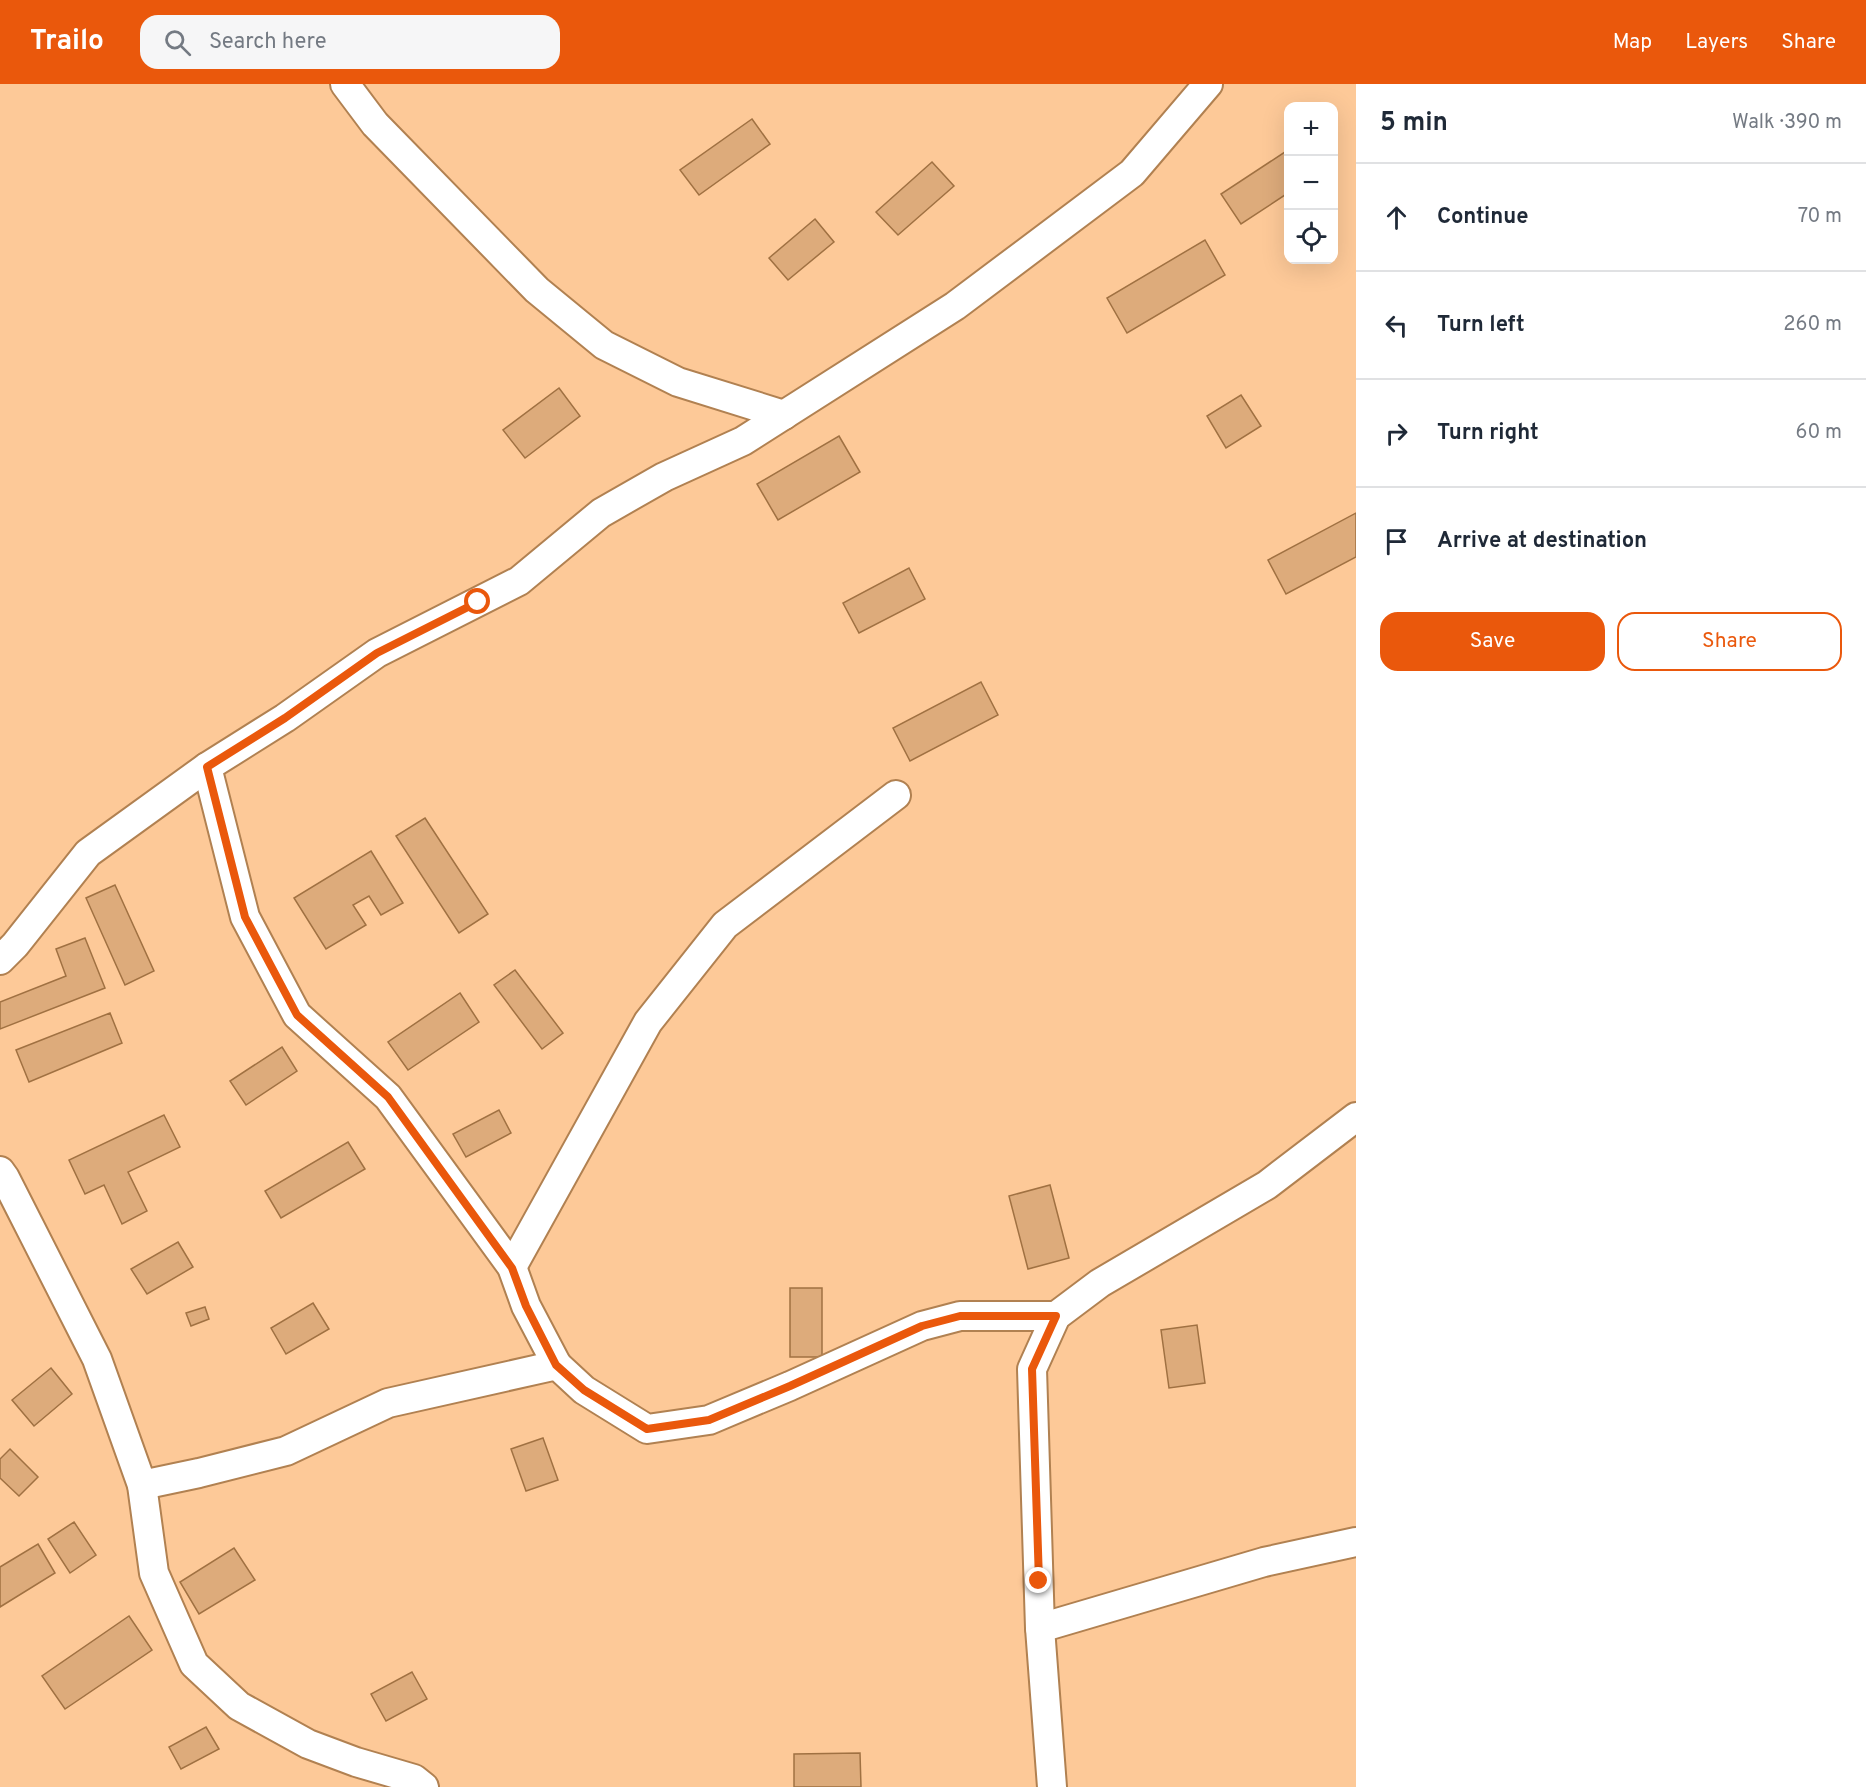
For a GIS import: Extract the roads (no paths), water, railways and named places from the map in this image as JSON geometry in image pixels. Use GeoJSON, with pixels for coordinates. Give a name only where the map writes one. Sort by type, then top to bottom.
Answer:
{"type":"FeatureCollection","features":[{"type":"Feature","properties":{"kind":"street"},"geometry":{"type":"LineString","coordinates":[[345,84],[375,124],[537,290],[604,345],[678,382],[784,415]]}},
{"type":"Feature","properties":{"kind":"street"},"geometry":{"type":"LineString","coordinates":[[0,960],[15,945],[88,853],[207,767],[285,718],[377,653],[519,581],[601,513],[664,477],[743,441],[955,306],[1132,173],[1208,84]]}},
{"type":"Feature","properties":{"kind":"street"},"geometry":{"type":"LineString","coordinates":[[207,767],[245,917],[297,1015],[388,1097],[512,1268],[526,1306],[556,1365],[584,1390],[647,1429],[709,1420],[922,1326],[960,1316],[1056,1316]]}},
{"type":"Feature","properties":{"kind":"street"},"geometry":{"type":"LineString","coordinates":[[512,1268],[648,1022],[725,925],[896,795]]}},
{"type":"Feature","properties":{"kind":"street"},"geometry":{"type":"LineString","coordinates":[[1052,1787],[1040,1628],[1032,1369],[1056,1316],[1100,1282],[1267,1185],[1356,1117]]}},
{"type":"Feature","properties":{"kind":"street"},"geometry":{"type":"LineString","coordinates":[[0,1172],[97,1359],[142,1485],[154,1573],[194,1664],[239,1706],[308,1744],[356,1762],[414,1779],[424,1787]]}},
{"type":"Feature","properties":{"kind":"street"},"geometry":{"type":"LineString","coordinates":[[142,1485],[286,1451],[388,1402],[556,1365]]}},
{"type":"Feature","properties":{"kind":"street"},"geometry":{"type":"LineString","coordinates":[[1040,1628],[1264,1562],[1356,1542]]}}]}
